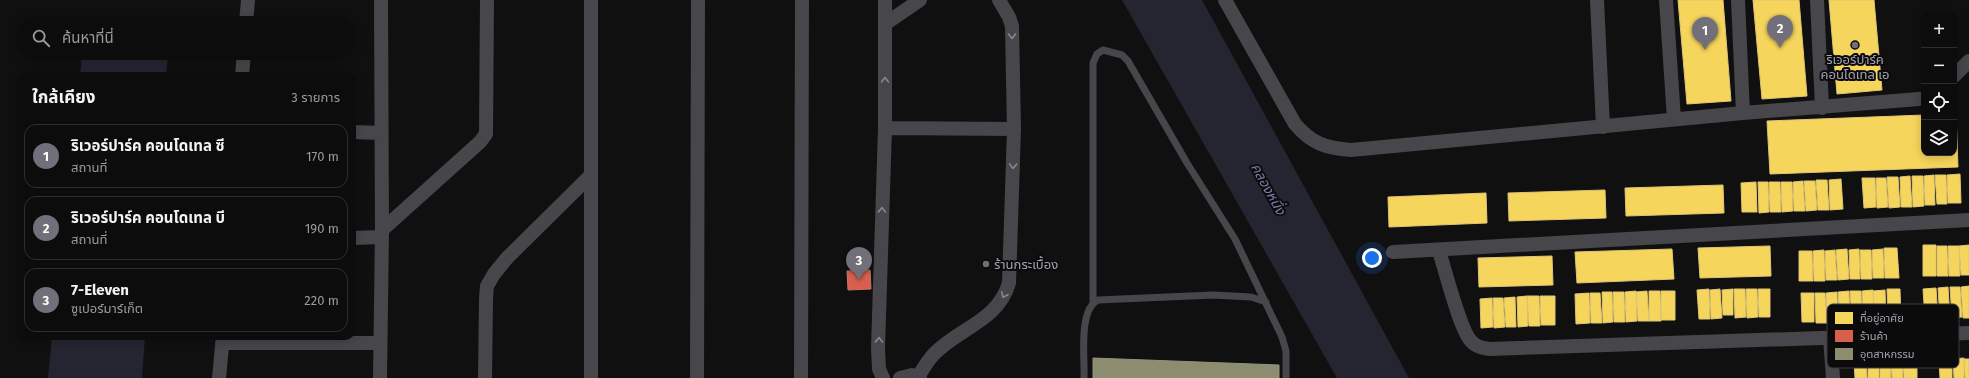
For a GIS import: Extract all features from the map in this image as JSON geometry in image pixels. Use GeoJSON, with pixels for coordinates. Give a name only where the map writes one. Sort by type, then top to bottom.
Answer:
{"type":"FeatureCollection","features":[{"type":"Feature","properties":{"kind":"street"},"geometry":{"type":"LineString","coordinates":[[247,16],[248,0]]}},
{"type":"Feature","properties":{"kind":"street"},"geometry":{"type":"LineString","coordinates":[[380,0],[382,233],[379,343],[380,378]]}},
{"type":"Feature","properties":{"kind":"street"},"geometry":{"type":"LineString","coordinates":[[356,237],[382,233],[480,142],[486,134],[487,0]]}},
{"type":"Feature","properties":{"kind":"street"},"geometry":{"type":"LineString","coordinates":[[591,0],[591,378]]}},
{"type":"Feature","properties":{"kind":"street"},"geometry":{"type":"LineString","coordinates":[[697,378],[698,0]]}},
{"type":"Feature","properties":{"kind":"street"},"geometry":{"type":"LineString","coordinates":[[801,378],[802,0]]}},
{"type":"Feature","properties":{"kind":"street"},"geometry":{"type":"LineString","coordinates":[[883,378],[879,369],[878,348],[885,128],[885,0]]}},
{"type":"Feature","properties":{"kind":"street"},"geometry":{"type":"LineString","coordinates":[[885,24],[920,0]]}},
{"type":"Feature","properties":{"kind":"street"},"geometry":{"type":"LineString","coordinates":[[900,378],[912,375],[919,377],[934,354],[949,342],[987,317],[1005,295],[1009,283],[1014,130],[1012,26],[1009,17],[999,0]]}},
{"type":"Feature","properties":{"kind":"street"},"geometry":{"type":"LineString","coordinates":[[1225,0],[1295,124],[1305,135],[1316,143],[1330,148],[1351,150],[1674,119],[1921,99]]}},
{"type":"Feature","properties":{"kind":"street"},"geometry":{"type":"LineString","coordinates":[[1597,0],[1603,127]]}},
{"type":"Feature","properties":{"kind":"street"},"geometry":{"type":"LineString","coordinates":[[1666,0],[1674,119]]}},
{"type":"Feature","properties":{"kind":"street"},"geometry":{"type":"LineString","coordinates":[[1738,0],[1743,113]]}},
{"type":"Feature","properties":{"kind":"street"},"geometry":{"type":"LineString","coordinates":[[1817,0],[1822,108]]}},
{"type":"Feature","properties":{"kind":"street"},"geometry":{"type":"LineString","coordinates":[[242,72],[243,60]]}},
{"type":"Feature","properties":{"kind":"street"},"geometry":{"type":"LineString","coordinates":[[1957,73],[1969,61]]}},
{"type":"Feature","properties":{"kind":"street"},"geometry":{"type":"LineString","coordinates":[[885,128],[1014,130]]}},
{"type":"Feature","properties":{"kind":"street"},"geometry":{"type":"LineString","coordinates":[[356,132],[381,133]]}},
{"type":"Feature","properties":{"kind":"street"},"geometry":{"type":"LineString","coordinates":[[485,378],[487,286],[494,274],[507,258],[592,175]]}},
{"type":"Feature","properties":{"kind":"street"},"geometry":{"type":"LineString","coordinates":[[1393,252],[1439,251],[1969,220]]}},
{"type":"Feature","properties":{"kind":"street"},"geometry":{"type":"LineString","coordinates":[[1439,251],[1464,328],[1470,341],[1478,347],[1490,350],[1827,338]]}},
{"type":"Feature","properties":{"kind":"street"},"geometry":{"type":"LineString","coordinates":[[1959,334],[1969,334]]}},
{"type":"Feature","properties":{"kind":"street"},"geometry":{"type":"LineString","coordinates":[[219,378],[222,340],[379,343]]}},
{"type":"Feature","properties":{"kind":"street"},"geometry":{"type":"LineString","coordinates":[[1832,368],[1833,378]]}},
{"type":"Feature","properties":{"kind":"lane"},"geometry":{"type":"LineString","coordinates":[[1084,378],[1085,320],[1089,308],[1093,302],[1093,63],[1097,54],[1103,50],[1122,55],[1128,61],[1187,163],[1235,239],[1282,337],[1286,351],[1286,378]]}},
{"type":"Feature","properties":{"kind":"lane"},"geometry":{"type":"LineString","coordinates":[[1093,302],[1098,300],[1213,295],[1251,297],[1266,302]]}},
{"type":"Feature","properties":{"kind":"water","name":"คลองหนึ่ง"},"geometry":{"type":"Polygon","coordinates":[[[1122,0],[1202,0],[1409,378],[1337,378],[1122,0]]]}},
{"type":"Feature","properties":{"kind":"water"},"geometry":{"type":"Polygon","coordinates":[[[81,60],[167,60],[166,72],[80,72],[81,60]]]}},
{"type":"Feature","properties":{"kind":"water"},"geometry":{"type":"Polygon","coordinates":[[[52,340],[145,340],[142,378],[48,378],[52,340]]]}},
{"type":"Feature","properties":{"kind":"building: ที่อยู่อาศัย"},"geometry":{"type":"Polygon","coordinates":[[[1678,0],[1723,0],[1731,101],[1687,104],[1678,0]]]}},
{"type":"Feature","properties":{"kind":"building: ที่อยู่อาศัย"},"geometry":{"type":"Polygon","coordinates":[[[1753,0],[1799,0],[1807,96],[1762,99],[1753,0]]]}},
{"type":"Feature","properties":{"kind":"building: ที่อยู่อาศัย","name":"ริเวอร์ปาร์ค คอนโดเทล เอ"},"geometry":{"type":"Polygon","coordinates":[[[1829,0],[1874,0],[1882,90],[1837,94],[1829,0]]]}},
{"type":"Feature","properties":{"kind":"building: ที่อยู่อาศัย"},"geometry":{"type":"Polygon","coordinates":[[[1921,115],[1921,156],[1957,156],[1957,140],[1958,167],[1770,174],[1767,121],[1921,115]]]}},
{"type":"Feature","properties":{"kind":"building: ที่อยู่อาศัย"},"geometry":{"type":"Polygon","coordinates":[[[1960,174],[1961,203],[1948,203],[1947,175],[1960,174]]]}},
{"type":"Feature","properties":{"kind":"building: ที่อยู่อาศัย"},"geometry":{"type":"Polygon","coordinates":[[[1934,175],[1935,205],[1925,205],[1924,176],[1934,175]]]}},
{"type":"Feature","properties":{"kind":"building: ที่อยู่อาศัย"},"geometry":{"type":"Polygon","coordinates":[[[1935,175],[1946,175],[1947,204],[1937,204],[1935,175]]]}},
{"type":"Feature","properties":{"kind":"building: ที่อยู่อาศัย"},"geometry":{"type":"Polygon","coordinates":[[[1910,176],[1912,207],[1901,207],[1900,177],[1910,176]]]}},
{"type":"Feature","properties":{"kind":"building: ที่อยู่อาศัย"},"geometry":{"type":"Polygon","coordinates":[[[1912,176],[1923,176],[1924,206],[1913,207],[1912,176]]]}},
{"type":"Feature","properties":{"kind":"building: ที่อยู่อาศัย"},"geometry":{"type":"Polygon","coordinates":[[[1887,177],[1898,177],[1900,207],[1889,208],[1887,177]]]}},
{"type":"Feature","properties":{"kind":"building: ที่อยู่อาศัย"},"geometry":{"type":"Polygon","coordinates":[[[1862,178],[1875,178],[1876,207],[1864,208],[1862,178]]]}},
{"type":"Feature","properties":{"kind":"building: ที่อยู่อาศัย"},"geometry":{"type":"Polygon","coordinates":[[[1876,178],[1886,178],[1888,207],[1877,208],[1876,178]]]}},
{"type":"Feature","properties":{"kind":"building: ที่อยู่อาศัย"},"geometry":{"type":"Polygon","coordinates":[[[1841,179],[1843,209],[1830,210],[1829,180],[1841,179]]]}},
{"type":"Feature","properties":{"kind":"building: ที่อยู่อาศัย"},"geometry":{"type":"Polygon","coordinates":[[[1816,180],[1827,180],[1829,210],[1818,210],[1816,180]]]}},
{"type":"Feature","properties":{"kind":"building: ที่อยู่อาศัย"},"geometry":{"type":"Polygon","coordinates":[[[1803,181],[1805,211],[1794,211],[1793,182],[1803,181]]]}},
{"type":"Feature","properties":{"kind":"building: ที่อยู่อาศัย"},"geometry":{"type":"Polygon","coordinates":[[[1804,181],[1815,181],[1817,210],[1806,211],[1804,181]]]}},
{"type":"Feature","properties":{"kind":"building: ที่อยู่อาศัย"},"geometry":{"type":"Polygon","coordinates":[[[1756,182],[1757,212],[1742,212],[1741,183],[1756,182]]]}},
{"type":"Feature","properties":{"kind":"building: ที่อยู่อาศัย"},"geometry":{"type":"Polygon","coordinates":[[[1758,182],[1768,182],[1769,212],[1759,213],[1758,182]]]}},
{"type":"Feature","properties":{"kind":"building: ที่อยู่อาศัย"},"geometry":{"type":"Polygon","coordinates":[[[1769,182],[1780,182],[1781,212],[1770,212],[1769,182]]]}},
{"type":"Feature","properties":{"kind":"building: ที่อยู่อาศัย"},"geometry":{"type":"Polygon","coordinates":[[[1781,182],[1792,182],[1793,211],[1782,212],[1781,182]]]}},
{"type":"Feature","properties":{"kind":"building: ที่อยู่อาศัย"},"geometry":{"type":"Polygon","coordinates":[[[1723,185],[1724,213],[1626,216],[1625,188],[1723,185]]]}},
{"type":"Feature","properties":{"kind":"building: ที่อยู่อาศัย"},"geometry":{"type":"Polygon","coordinates":[[[1605,190],[1606,218],[1509,221],[1508,193],[1605,190]]]}},
{"type":"Feature","properties":{"kind":"building: ที่อยู่อาศัย"},"geometry":{"type":"Polygon","coordinates":[[[1486,193],[1487,223],[1389,227],[1388,197],[1486,193]]]}},
{"type":"Feature","properties":{"kind":"building: ที่อยู่อาศัย"},"geometry":{"type":"Polygon","coordinates":[[[1923,245],[1936,245],[1936,276],[1923,276],[1923,245]]]}},
{"type":"Feature","properties":{"kind":"building: ที่อยู่อาศัย"},"geometry":{"type":"Polygon","coordinates":[[[1969,245],[1969,275],[1961,275],[1959,246],[1969,245]]]}},
{"type":"Feature","properties":{"kind":"building: ที่อยู่อาศัย"},"geometry":{"type":"Polygon","coordinates":[[[1770,246],[1771,276],[1700,278],[1698,248],[1770,246]]]}},
{"type":"Feature","properties":{"kind":"building: ที่อยู่อาศัย"},"geometry":{"type":"Polygon","coordinates":[[[1937,246],[1947,246],[1948,276],[1937,276],[1937,246]]]}},
{"type":"Feature","properties":{"kind":"building: ที่อยู่อาศัย"},"geometry":{"type":"Polygon","coordinates":[[[1948,246],[1959,246],[1960,276],[1949,276],[1948,246]]]}},
{"type":"Feature","properties":{"kind":"building: ที่อยู่อาศัย"},"geometry":{"type":"Polygon","coordinates":[[[1884,248],[1897,248],[1899,278],[1885,278],[1884,248]]]}},
{"type":"Feature","properties":{"kind":"building: ที่อยู่อาศัย"},"geometry":{"type":"Polygon","coordinates":[[[1672,249],[1674,279],[1577,283],[1575,252],[1672,249]]]}},
{"type":"Feature","properties":{"kind":"building: ที่อยู่อาศัย"},"geometry":{"type":"Polygon","coordinates":[[[1847,249],[1849,279],[1838,280],[1836,250],[1847,249]]]}},
{"type":"Feature","properties":{"kind":"building: ที่อยู่อาศัย"},"geometry":{"type":"Polygon","coordinates":[[[1859,249],[1860,279],[1850,279],[1849,250],[1859,249]]]}},
{"type":"Feature","properties":{"kind":"building: ที่อยู่อาศัย"},"geometry":{"type":"Polygon","coordinates":[[[1883,249],[1884,278],[1873,278],[1872,250],[1883,249]]]}},
{"type":"Feature","properties":{"kind":"building: ที่อยู่อาศัย"},"geometry":{"type":"Polygon","coordinates":[[[1824,250],[1825,281],[1814,281],[1813,251],[1824,250]]]}},
{"type":"Feature","properties":{"kind":"building: ที่อยู่อาศัย"},"geometry":{"type":"Polygon","coordinates":[[[1835,250],[1837,280],[1826,280],[1825,251],[1835,250]]]}},
{"type":"Feature","properties":{"kind":"building: ที่อยู่อาศัย"},"geometry":{"type":"Polygon","coordinates":[[[1860,250],[1871,250],[1872,279],[1861,279],[1860,250]]]}},
{"type":"Feature","properties":{"kind":"building: ที่อยู่อาศัย"},"geometry":{"type":"Polygon","coordinates":[[[1799,251],[1812,251],[1813,281],[1799,281],[1799,251]]]}},
{"type":"Feature","properties":{"kind":"building: ที่อยู่อาศัย"},"geometry":{"type":"Polygon","coordinates":[[[1552,256],[1553,285],[1479,287],[1478,258],[1552,256]]]}},
{"type":"Feature","properties":{"kind":"building: ที่อยู่อาศัย"},"geometry":{"type":"Polygon","coordinates":[[[1969,286],[1969,318],[1963,318],[1961,287],[1969,286]]]}},
{"type":"Feature","properties":{"kind":"building: ที่อยู่อาศัย"},"geometry":{"type":"Polygon","coordinates":[[[1948,287],[1949,304],[1939,304],[1938,288],[1948,287]]]}},
{"type":"Feature","properties":{"kind":"building: ที่อยู่อาศัย"},"geometry":{"type":"Polygon","coordinates":[[[1950,287],[1960,287],[1962,317],[1959,317],[1959,304],[1951,304],[1950,287]]]}},
{"type":"Feature","properties":{"kind":"building: ที่อยู่อาศัย"},"geometry":{"type":"Polygon","coordinates":[[[1936,288],[1937,304],[1924,304],[1923,289],[1936,288]]]}},
{"type":"Feature","properties":{"kind":"building: ที่อยู่อาศัย"},"geometry":{"type":"Polygon","coordinates":[[[1709,289],[1710,319],[1699,319],[1697,290],[1709,289]]]}},
{"type":"Feature","properties":{"kind":"building: ที่อยู่อาศัย"},"geometry":{"type":"Polygon","coordinates":[[[1720,289],[1722,318],[1711,319],[1710,290],[1720,289]]]}},
{"type":"Feature","properties":{"kind":"building: ที่อยู่อาศัย"},"geometry":{"type":"Polygon","coordinates":[[[1733,289],[1733,315],[1723,315],[1722,290],[1733,289]]]}},
{"type":"Feature","properties":{"kind":"building: ที่อยู่อาศัย"},"geometry":{"type":"Polygon","coordinates":[[[1734,289],[1745,289],[1746,317],[1735,318],[1734,289]]]}},
{"type":"Feature","properties":{"kind":"building: ที่อยู่อาศัย"},"geometry":{"type":"Polygon","coordinates":[[[1746,289],[1757,289],[1758,317],[1747,318],[1746,289]]]}},
{"type":"Feature","properties":{"kind":"building: ที่อยู่อาศัย"},"geometry":{"type":"Polygon","coordinates":[[[1758,289],[1770,289],[1770,317],[1759,317],[1758,289]]]}},
{"type":"Feature","properties":{"kind":"building: ที่อยู่อาศัย"},"geometry":{"type":"Polygon","coordinates":[[[1887,289],[1900,289],[1900,304],[1887,304],[1887,289]]]}},
{"type":"Feature","properties":{"kind":"building: ที่อยู่อาศัย"},"geometry":{"type":"Polygon","coordinates":[[[1873,290],[1873,304],[1862,304],[1862,291],[1873,290]]]}},
{"type":"Feature","properties":{"kind":"building: ที่อยู่อาศัย"},"geometry":{"type":"Polygon","coordinates":[[[1885,290],[1885,304],[1874,304],[1873,291],[1885,290]]]}},
{"type":"Feature","properties":{"kind":"building: ที่อยู่อาศัย"},"geometry":{"type":"Polygon","coordinates":[[[1636,291],[1637,321],[1626,322],[1625,292],[1636,291]]]}},
{"type":"Feature","properties":{"kind":"building: ที่อยู่อาศัย"},"geometry":{"type":"Polygon","coordinates":[[[1647,291],[1649,321],[1638,321],[1636,292],[1647,291]]]}},
{"type":"Feature","properties":{"kind":"building: ที่อยู่อาศัย"},"geometry":{"type":"Polygon","coordinates":[[[1649,291],[1660,291],[1661,321],[1649,321],[1649,291]]]}},
{"type":"Feature","properties":{"kind":"building: ที่อยู่อาศัย"},"geometry":{"type":"Polygon","coordinates":[[[1661,291],[1675,291],[1675,320],[1661,320],[1661,291]]]}},
{"type":"Feature","properties":{"kind":"building: ที่อยู่อาศัย"},"geometry":{"type":"Polygon","coordinates":[[[1849,291],[1849,304],[1839,304],[1838,292],[1849,291]]]}},
{"type":"Feature","properties":{"kind":"building: ที่อยู่อาศัย"},"geometry":{"type":"Polygon","coordinates":[[[1850,291],[1861,291],[1861,304],[1851,304],[1850,291]]]}},
{"type":"Feature","properties":{"kind":"building: ที่อยู่อาศัย"},"geometry":{"type":"Polygon","coordinates":[[[1602,292],[1612,292],[1613,322],[1603,323],[1602,292]]]}},
{"type":"Feature","properties":{"kind":"building: ที่อยู่อาศัย"},"geometry":{"type":"Polygon","coordinates":[[[1613,292],[1624,292],[1625,322],[1614,322],[1613,292]]]}},
{"type":"Feature","properties":{"kind":"building: ที่อยู่อาศัย"},"geometry":{"type":"Polygon","coordinates":[[[1837,292],[1837,304],[1827,304],[1827,323],[1826,293],[1837,292]]]}},
{"type":"Feature","properties":{"kind":"building: ที่อยู่อาศัย"},"geometry":{"type":"Polygon","coordinates":[[[1589,293],[1590,323],[1576,324],[1575,294],[1589,293]]]}},
{"type":"Feature","properties":{"kind":"building: ที่อยู่อาศัย"},"geometry":{"type":"Polygon","coordinates":[[[1590,293],[1600,293],[1602,323],[1591,323],[1590,293]]]}},
{"type":"Feature","properties":{"kind":"building: ที่อยู่อาศัย"},"geometry":{"type":"Polygon","coordinates":[[[1801,293],[1814,293],[1814,322],[1802,322],[1801,293]]]}},
{"type":"Feature","properties":{"kind":"building: ที่อยู่อาศัย"},"geometry":{"type":"Polygon","coordinates":[[[1815,293],[1825,293],[1827,323],[1816,323],[1815,293]]]}},
{"type":"Feature","properties":{"kind":"building: ที่อยู่อาศัย"},"geometry":{"type":"Polygon","coordinates":[[[1527,296],[1539,296],[1540,326],[1529,326],[1527,296]]]}},
{"type":"Feature","properties":{"kind":"building: ที่อยู่อาศัย"},"geometry":{"type":"Polygon","coordinates":[[[1527,296],[1528,326],[1518,327],[1517,297],[1527,296]]]}},
{"type":"Feature","properties":{"kind":"building: ที่อยู่อาศัย"},"geometry":{"type":"Polygon","coordinates":[[[1540,296],[1555,296],[1555,325],[1541,325],[1540,296]]]}},
{"type":"Feature","properties":{"kind":"building: ที่อยู่อาศัย"},"geometry":{"type":"Polygon","coordinates":[[[1515,297],[1516,327],[1506,327],[1504,298],[1515,297]]]}},
{"type":"Feature","properties":{"kind":"building: ที่อยู่อาศัย"},"geometry":{"type":"Polygon","coordinates":[[[1492,298],[1493,327],[1481,328],[1480,299],[1492,298]]]}},
{"type":"Feature","properties":{"kind":"building: ที่อยู่อาศัย"},"geometry":{"type":"Polygon","coordinates":[[[1493,298],[1503,298],[1505,327],[1494,328],[1493,298]]]}},
{"type":"Feature","properties":{"kind":"building: ที่อยู่อาศัย"},"geometry":{"type":"Polygon","coordinates":[[[1959,358],[1964,358],[1964,378],[1954,378],[1953,368],[1959,368],[1959,358]]]}},
{"type":"Feature","properties":{"kind":"building: ที่อยู่อาศัย"},"geometry":{"type":"Polygon","coordinates":[[[1964,359],[1969,359],[1969,378],[1965,378],[1964,359]]]}},
{"type":"Feature","properties":{"kind":"building: ที่อยู่อาศัย"},"geometry":{"type":"Polygon","coordinates":[[[1854,368],[1866,368],[1867,378],[1855,378],[1854,368]]]}},
{"type":"Feature","properties":{"kind":"building: ที่อยู่อาศัย"},"geometry":{"type":"Polygon","coordinates":[[[1868,368],[1879,368],[1879,378],[1868,378],[1868,368]]]}},
{"type":"Feature","properties":{"kind":"building: ที่อยู่อาศัย"},"geometry":{"type":"Polygon","coordinates":[[[1880,368],[1890,368],[1891,378],[1880,378],[1880,368]]]}},
{"type":"Feature","properties":{"kind":"building: ที่อยู่อาศัย"},"geometry":{"type":"Polygon","coordinates":[[[1891,368],[1902,368],[1903,378],[1892,378],[1891,368]]]}},
{"type":"Feature","properties":{"kind":"building: ที่อยู่อาศัย"},"geometry":{"type":"Polygon","coordinates":[[[1903,368],[1917,368],[1917,378],[1904,378],[1903,368]]]}},
{"type":"Feature","properties":{"kind":"building: ที่อยู่อาศัย"},"geometry":{"type":"Polygon","coordinates":[[[1939,368],[1952,368],[1952,378],[1940,378],[1939,368]]]}},
{"type":"Feature","properties":{"kind":"building: ร้านค้า"},"geometry":{"type":"Polygon","coordinates":[[[870,270],[871,289],[848,290],[847,271],[870,270]]]}},
{"type":"Feature","properties":{"kind":"building: อุตสาหกรรม"},"geometry":{"type":"Polygon","coordinates":[[[1093,358],[1279,365],[1279,378],[1093,378],[1093,358]]]}},
{"type":"Feature","properties":{"kind":"place","name":"ริเวอร์ปาร์ค คอนโดเทล เอ"},"geometry":{"type":"Point","coordinates":[1855,45]}},
{"type":"Feature","properties":{"kind":"place","name":"ริเวอร์ปาร์ค คอนโดเทล บี"},"geometry":{"type":"Point","coordinates":[1780,48]}},
{"type":"Feature","properties":{"kind":"place","name":"ริเวอร์ปาร์ค คอนโดเทล ซี"},"geometry":{"type":"Point","coordinates":[1705,50]}},
{"type":"Feature","properties":{"kind":"place","name":"ร้านกระเบื้อง"},"geometry":{"type":"Point","coordinates":[986,264]}},
{"type":"Feature","properties":{"kind":"place","name":"7-Eleven"},"geometry":{"type":"Point","coordinates":[859,280]}}]}
